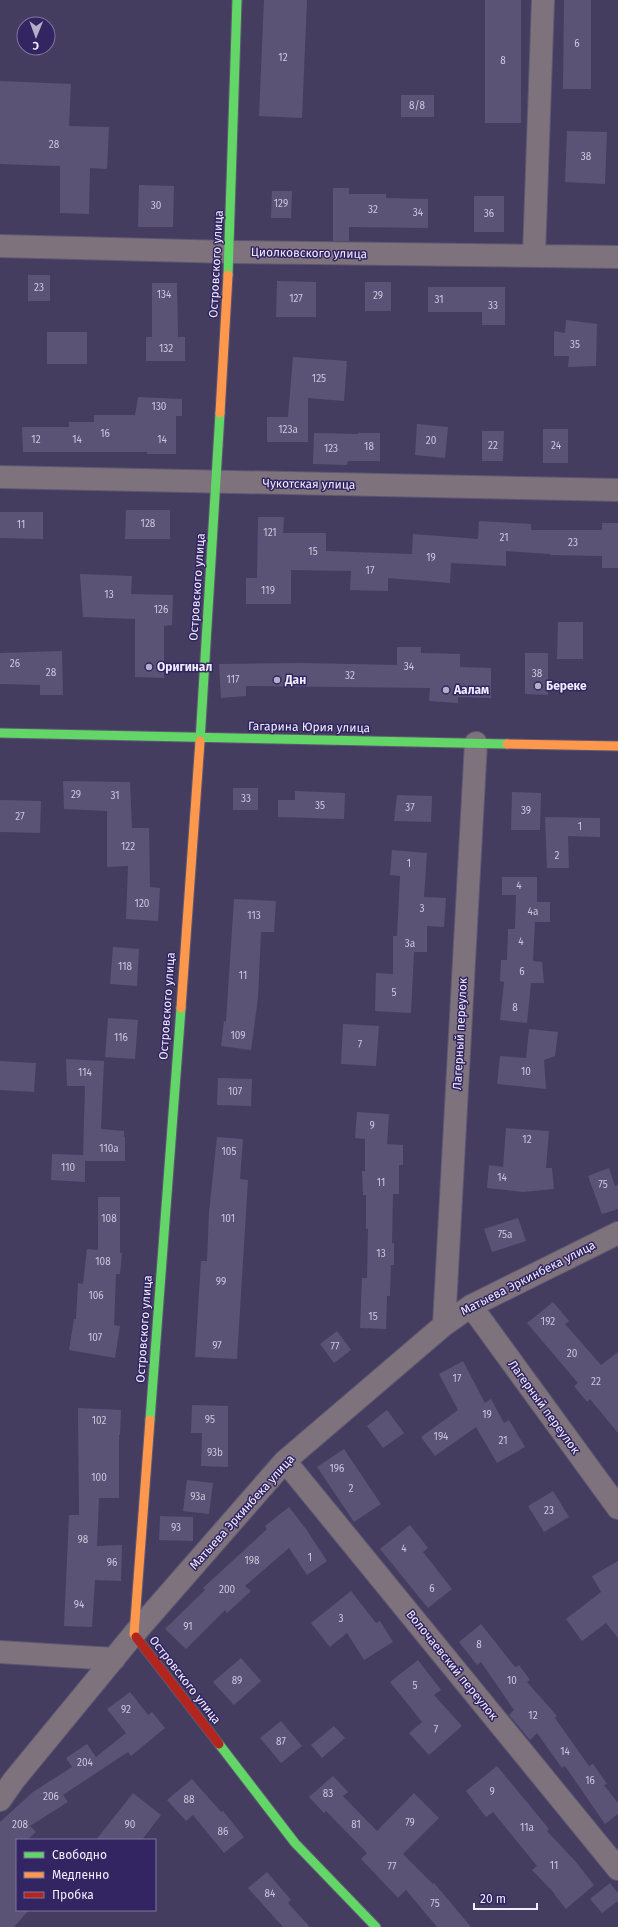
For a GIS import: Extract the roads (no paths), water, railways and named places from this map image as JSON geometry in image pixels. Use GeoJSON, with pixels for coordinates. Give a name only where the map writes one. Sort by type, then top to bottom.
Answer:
{"type":"FeatureCollection","features":[{"type":"Feature","properties":{"kind":"street","name":"Островского улица"},"geometry":{"type":"LineString","coordinates":[[237,0],[229,252],[199,737],[134,1634],[295,1842],[376,1927]]}},
{"type":"Feature","properties":{"kind":"street"},"geometry":{"type":"LineString","coordinates":[[534,255],[543,0]]}},
{"type":"Feature","properties":{"kind":"street","name":"Циолковского улица"},"geometry":{"type":"LineString","coordinates":[[0,246],[229,252],[618,257]]}},
{"type":"Feature","properties":{"kind":"street","name":"Чукотская улица"},"geometry":{"type":"LineString","coordinates":[[0,477],[618,490]]}},
{"type":"Feature","properties":{"kind":"street","name":"Гагарина Юрия улица"},"geometry":{"type":"LineString","coordinates":[[0,733],[618,746]]}},
{"type":"Feature","properties":{"kind":"street","name":"Лагерный переулок"},"geometry":{"type":"LineString","coordinates":[[444,1325],[476,743]]}},
{"type":"Feature","properties":{"kind":"street","name":"Матыева Эркинбека улица"},"geometry":{"type":"LineString","coordinates":[[0,1800],[19,1774],[134,1634],[285,1461],[444,1325],[471,1306],[618,1233]]}},
{"type":"Feature","properties":{"kind":"street","name":"Лагерный переулок"},"geometry":{"type":"LineString","coordinates":[[471,1306],[618,1508]]}},
{"type":"Feature","properties":{"kind":"street","name":"Волочаевский переулок"},"geometry":{"type":"LineString","coordinates":[[285,1461],[618,1870]]}},
{"type":"Feature","properties":{"kind":"street"},"geometry":{"type":"LineString","coordinates":[[0,1652],[114,1658]]}},
{"type":"Feature","properties":{"kind":"place","name":"Оригинал"},"geometry":{"type":"Point","coordinates":[149,667]}},
{"type":"Feature","properties":{"kind":"place","name":"Дан"},"geometry":{"type":"Point","coordinates":[277,680]}},
{"type":"Feature","properties":{"kind":"place","name":"Береке"},"geometry":{"type":"Point","coordinates":[538,686]}},
{"type":"Feature","properties":{"kind":"place","name":"Аалам"},"geometry":{"type":"Point","coordinates":[446,690]}}]}
